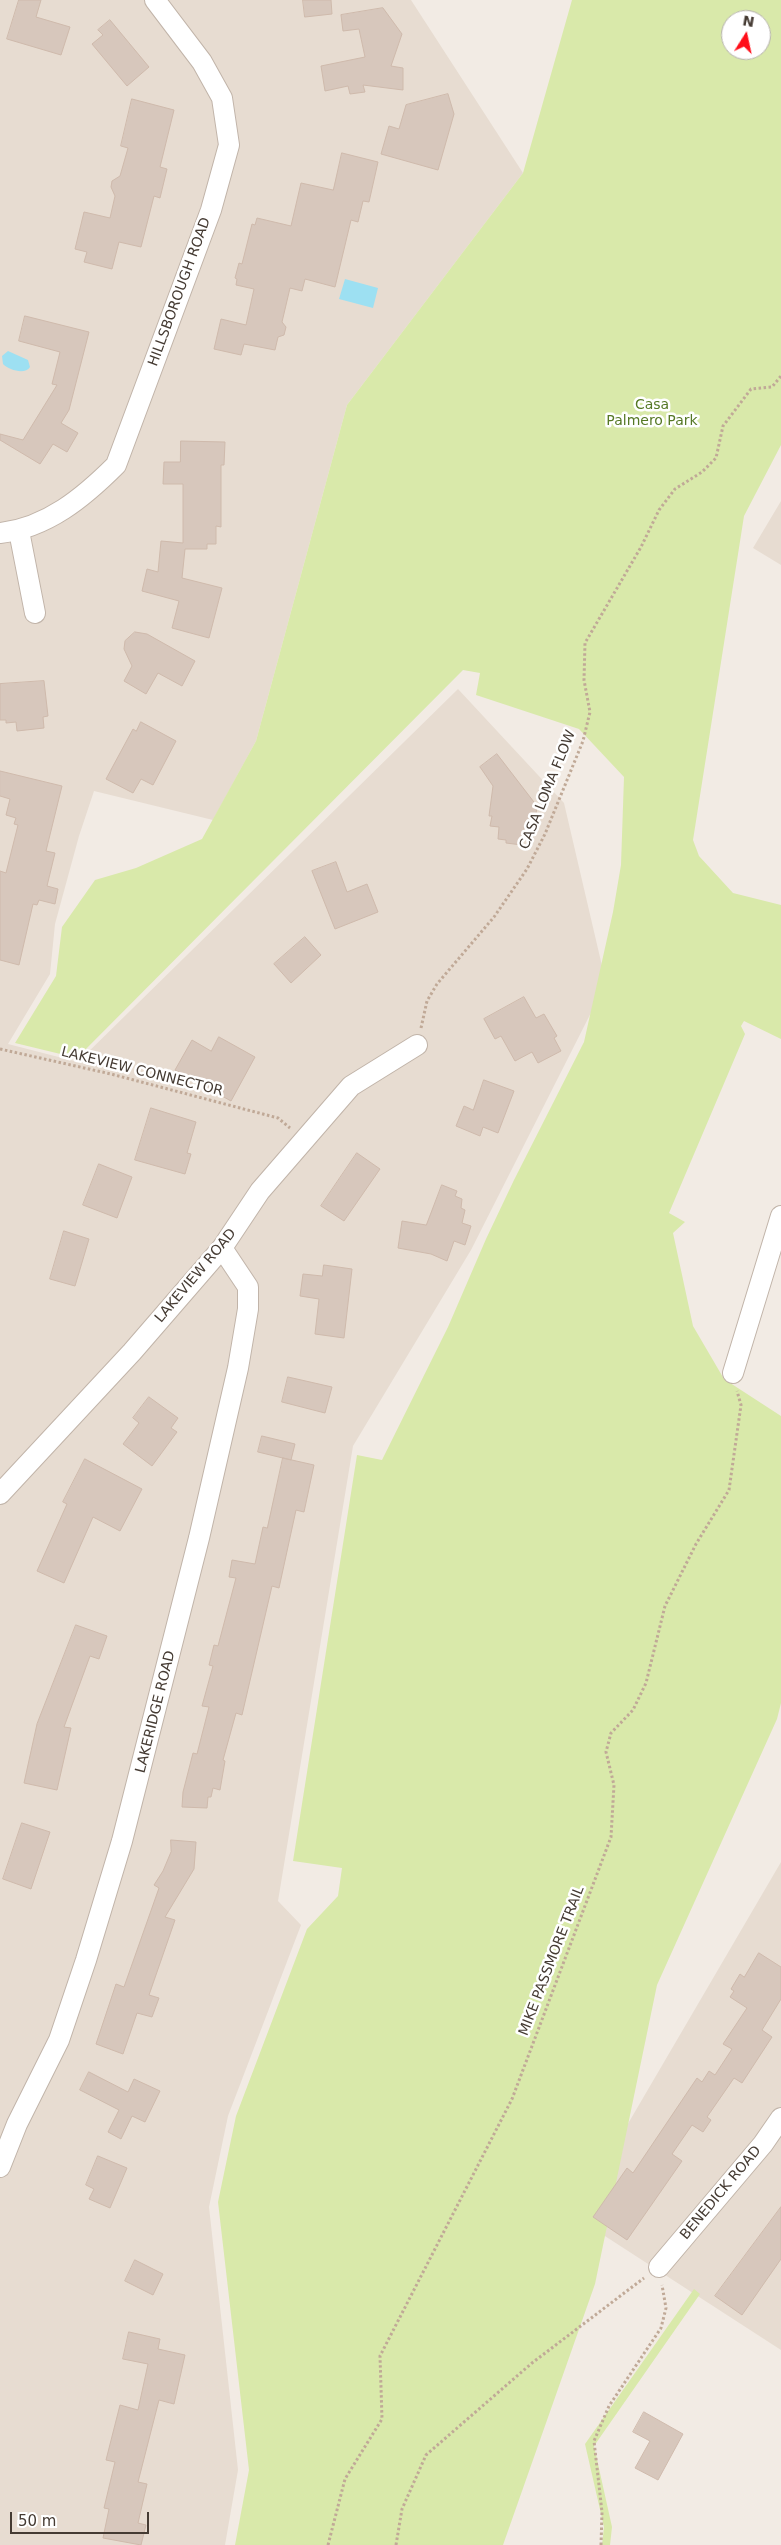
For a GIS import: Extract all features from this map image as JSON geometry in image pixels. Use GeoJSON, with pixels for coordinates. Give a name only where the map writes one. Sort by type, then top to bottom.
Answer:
{"type":"FeatureCollection","features":[{"type":"Feature","properties":{"kind":"street","name":"HILLSBOROUGH ROAD"},"geometry":{"type":"LineString","coordinates":[[10,532],[50,516],[86,495],[116,465],[211,210],[229,145],[222,98],[202,62],[155,0]]}},
{"type":"Feature","properties":{"kind":"street"},"geometry":{"type":"LineString","coordinates":[[10,532],[36,613]]}},
{"type":"Feature","properties":{"kind":"street","name":"LAKEVIEW ROAD"},"geometry":{"type":"LineString","coordinates":[[0,1494],[132,1352],[222,1248],[260,1191],[351,1086],[417,1045]]}},
{"type":"Feature","properties":{"kind":"street"},"geometry":{"type":"LineString","coordinates":[[733,1373],[781,1216]]}},
{"type":"Feature","properties":{"kind":"street","name":"LAKERIDGE ROAD"},"geometry":{"type":"LineString","coordinates":[[0,2167],[18,2124],[59,2040],[86,1960],[122,1842],[201,1530],[238,1368],[248,1309],[248,1287],[222,1248]]}},
{"type":"Feature","properties":{"kind":"street","name":"BENEDICK ROAD"},"geometry":{"type":"LineString","coordinates":[[659,2267],[763,2144],[781,2118]]}},
{"type":"Feature","properties":{"kind":"path","name":"CASA LOMA FLOW"},"geometry":{"type":"LineString","coordinates":[[417,1045],[428,1001],[437,984],[494,917],[527,869],[563,790],[583,742],[590,712],[584,680],[585,643],[641,547],[659,510],[675,489],[702,472],[716,458],[723,426],[751,389],[772,386],[781,376]]}},
{"type":"Feature","properties":{"kind":"path","name":"LAKEVIEW CONNECTOR"},"geometry":{"type":"LineString","coordinates":[[0,1049],[111,1074],[278,1118]]}},
{"type":"Feature","properties":{"kind":"path","name":"MIKE PASSMORE TRAIL"},"geometry":{"type":"LineString","coordinates":[[328,2545],[345,2479],[382,2418],[380,2356],[512,2099],[611,1837],[614,1785],[606,1752],[611,1733],[633,1710],[646,1683],[665,1606],[696,1544],[729,1490],[741,1405],[733,1373]]}},
{"type":"Feature","properties":{"kind":"path"},"geometry":{"type":"LineString","coordinates":[[396,2545],[402,2509],[426,2455],[532,2363],[659,2267],[666,2308],[661,2328],[609,2406],[594,2441],[602,2512],[601,2545]]}},
{"type":"Feature","properties":{"kind":"shaded area"},"geometry":{"type":"Polygon","coordinates":[[[0,0],[411,0],[523,173],[347,405],[256,741],[213,820],[94,791],[79,836],[55,924],[50,974],[8,1044],[78,1062],[458,689],[564,803],[606,983],[471,1250],[353,1446],[278,1901],[301,1925],[228,2116],[209,2207],[238,2470],[225,2545],[0,2545],[0,0]]]}},
{"type":"Feature","properties":{"kind":"shaded area"},"geometry":{"type":"Polygon","coordinates":[[[781,501],[781,565],[753,548],[781,501]]]}},
{"type":"Feature","properties":{"kind":"shaded area"},"geometry":{"type":"Polygon","coordinates":[[[781,1862],[781,2350],[574,2216],[781,1862]]]}},
{"type":"Feature","properties":{"kind":"green space","name":"Casa Palmero Park"},"geometry":{"type":"Polygon","coordinates":[[[572,0],[781,0],[781,445],[744,516],[693,840],[699,856],[733,893],[781,905],[781,1039],[744,1021],[741,1026],[745,1034],[669,1213],[685,1222],[673,1233],[693,1326],[724,1379],[781,1416],[781,1703],[777,1719],[657,1985],[595,2284],[503,2545],[235,2545],[249,2470],[218,2202],[236,2116],[307,1929],[338,1896],[342,1868],[293,1861],[357,1455],[382,1460],[448,1327],[514,1180],[584,1042],[613,912],[621,865],[624,777],[579,729],[476,695],[480,673],[463,670],[77,1058],[15,1043],[56,976],[62,927],[95,880],[136,868],[202,839],[256,741],[347,405],[523,173],[572,0]]]}},
{"type":"Feature","properties":{"kind":"green space"},"geometry":{"type":"Polygon","coordinates":[[[694,2289],[700,2294],[594,2446],[612,2527],[610,2545],[602,2545],[604,2527],[585,2444],[694,2289]]]}},
{"type":"Feature","properties":{"kind":"water"},"geometry":{"type":"Polygon","coordinates":[[[345,279],[378,288],[373,308],[339,299],[345,279]]]}},
{"type":"Feature","properties":{"kind":"water"},"geometry":{"type":"Polygon","coordinates":[[[8,351],[28,360],[30,367],[25,371],[21,371],[13,370],[3,364],[2,356],[8,351]]]}},
{"type":"Feature","properties":{"kind":"building"},"geometry":{"type":"Polygon","coordinates":[[[19,0],[41,0],[36,17],[70,27],[61,55],[7,39],[19,0]]]}},
{"type":"Feature","properties":{"kind":"building"},"geometry":{"type":"Polygon","coordinates":[[[303,0],[331,0],[332,14],[305,17],[303,0]]]}},
{"type":"Feature","properties":{"kind":"building"},"geometry":{"type":"Polygon","coordinates":[[[383,8],[402,34],[391,66],[403,68],[403,90],[363,85],[365,92],[350,94],[348,86],[325,91],[321,66],[365,57],[359,29],[343,31],[341,15],[383,8]]]}},
{"type":"Feature","properties":{"kind":"building"},"geometry":{"type":"Polygon","coordinates":[[[110,20],[149,67],[127,86],[92,44],[103,35],[98,30],[110,20]]]}},
{"type":"Feature","properties":{"kind":"building"},"geometry":{"type":"Polygon","coordinates":[[[448,94],[454,114],[438,170],[381,154],[389,126],[399,129],[406,105],[448,94]]]}},
{"type":"Feature","properties":{"kind":"building"},"geometry":{"type":"Polygon","coordinates":[[[132,99],[174,110],[160,167],[167,169],[160,198],[154,196],[141,247],[119,242],[112,269],[84,262],[87,252],[75,249],[84,212],[110,218],[115,196],[111,187],[112,181],[120,176],[128,148],[121,146],[132,99]]]}},
{"type":"Feature","properties":{"kind":"building"},"geometry":{"type":"Polygon","coordinates":[[[342,153],[378,162],[369,202],[363,201],[358,222],[351,220],[335,287],[305,279],[302,291],[290,288],[282,322],[286,327],[284,335],[278,337],[275,350],[244,344],[241,355],[214,349],[221,319],[246,325],[254,289],[236,285],[237,279],[235,278],[239,263],[242,264],[252,224],[255,225],[257,218],[291,226],[301,183],[333,190],[342,153]]]}},
{"type":"Feature","properties":{"kind":"building"},"geometry":{"type":"Polygon","coordinates":[[[25,316],[89,332],[69,410],[61,423],[78,433],[67,452],[53,444],[40,464],[0,440],[0,434],[23,440],[57,385],[52,384],[60,352],[19,341],[25,316]]]}},
{"type":"Feature","properties":{"kind":"building"},"geometry":{"type":"Polygon","coordinates":[[[181,441],[225,442],[224,465],[221,465],[221,527],[216,526],[216,544],[207,544],[207,549],[185,549],[182,578],[222,588],[209,638],[172,628],[179,601],[142,591],[147,569],[158,572],[161,541],[183,543],[183,484],[163,484],[164,462],[180,462],[181,441]]]}},
{"type":"Feature","properties":{"kind":"building"},"geometry":{"type":"Polygon","coordinates":[[[135,632],[147,634],[195,661],[182,686],[158,673],[146,694],[124,681],[132,666],[124,649],[125,641],[135,632]]]}},
{"type":"Feature","properties":{"kind":"building"},"geometry":{"type":"Polygon","coordinates":[[[44,681],[48,716],[43,717],[44,728],[17,731],[16,722],[6,723],[6,720],[0,720],[0,684],[44,681]]]}},
{"type":"Feature","properties":{"kind":"building"},"geometry":{"type":"Polygon","coordinates":[[[141,722],[176,741],[153,785],[141,779],[133,793],[106,779],[133,729],[136,731],[141,722]]]}},
{"type":"Feature","properties":{"kind":"building"},"geometry":{"type":"Polygon","coordinates":[[[497,754],[537,806],[535,822],[525,821],[522,845],[506,843],[506,840],[498,839],[499,827],[490,826],[492,816],[489,816],[493,786],[480,767],[497,754]]]}},
{"type":"Feature","properties":{"kind":"building"},"geometry":{"type":"Polygon","coordinates":[[[0,771],[62,786],[46,851],[55,853],[47,886],[58,889],[55,904],[39,900],[37,905],[33,904],[19,965],[0,960],[0,871],[6,873],[18,825],[14,824],[16,818],[6,815],[10,799],[0,796],[0,771]]]}},
{"type":"Feature","properties":{"kind":"building"},"geometry":{"type":"Polygon","coordinates":[[[336,862],[347,892],[367,884],[378,912],[335,929],[312,871],[336,862]]]}},
{"type":"Feature","properties":{"kind":"building"},"geometry":{"type":"Polygon","coordinates":[[[305,937],[321,955],[291,983],[274,964],[305,937]]]}},
{"type":"Feature","properties":{"kind":"building"},"geometry":{"type":"Polygon","coordinates":[[[524,997],[536,1018],[544,1014],[557,1036],[554,1038],[561,1051],[538,1063],[532,1052],[515,1061],[501,1036],[495,1039],[484,1019],[524,997]]]}},
{"type":"Feature","properties":{"kind":"building"},"geometry":{"type":"Polygon","coordinates":[[[219,1037],[255,1057],[231,1101],[175,1070],[192,1040],[211,1051],[219,1037]]]}},
{"type":"Feature","properties":{"kind":"building"},"geometry":{"type":"Polygon","coordinates":[[[484,1080],[514,1091],[498,1133],[483,1127],[480,1136],[456,1126],[464,1106],[473,1110],[484,1080]]]}},
{"type":"Feature","properties":{"kind":"building"},"geometry":{"type":"Polygon","coordinates":[[[151,1108],[196,1122],[187,1153],[191,1154],[185,1174],[135,1160],[151,1108]]]}},
{"type":"Feature","properties":{"kind":"building"},"geometry":{"type":"Polygon","coordinates":[[[357,1153],[380,1169],[344,1221],[321,1206],[357,1153]]]}},
{"type":"Feature","properties":{"kind":"building"},"geometry":{"type":"Polygon","coordinates":[[[99,1164],[132,1177],[117,1218],[83,1205],[99,1164]]]}},
{"type":"Feature","properties":{"kind":"building"},"geometry":{"type":"Polygon","coordinates":[[[442,1185],[457,1191],[455,1196],[462,1199],[461,1208],[465,1210],[462,1223],[471,1226],[465,1245],[454,1241],[447,1261],[431,1254],[398,1248],[402,1221],[426,1225],[442,1185]]]}},
{"type":"Feature","properties":{"kind":"building"},"geometry":{"type":"Polygon","coordinates":[[[64,1231],[89,1239],[75,1286],[50,1279],[64,1231]]]}},
{"type":"Feature","properties":{"kind":"building"},"geometry":{"type":"Polygon","coordinates":[[[324,1265],[352,1269],[344,1338],[315,1334],[319,1299],[300,1296],[303,1274],[322,1276],[324,1265]]]}},
{"type":"Feature","properties":{"kind":"building"},"geometry":{"type":"Polygon","coordinates":[[[288,1377],[332,1387],[325,1413],[282,1402],[288,1377]]]}},
{"type":"Feature","properties":{"kind":"building"},"geometry":{"type":"Polygon","coordinates":[[[149,1397],[178,1418],[171,1428],[177,1432],[152,1466],[123,1444],[139,1423],[133,1418],[149,1397]]]}},
{"type":"Feature","properties":{"kind":"building"},"geometry":{"type":"Polygon","coordinates":[[[262,1436],[295,1444],[291,1460],[258,1452],[262,1436]]]}},
{"type":"Feature","properties":{"kind":"building"},"geometry":{"type":"Polygon","coordinates":[[[283,1458],[314,1465],[304,1512],[296,1510],[279,1588],[272,1586],[242,1715],[236,1713],[223,1760],[225,1761],[220,1790],[213,1788],[211,1797],[208,1797],[207,1808],[182,1807],[183,1792],[193,1753],[197,1754],[209,1707],[202,1706],[213,1666],[209,1665],[214,1645],[218,1646],[236,1578],[229,1577],[232,1560],[255,1564],[263,1527],[267,1528],[283,1458]]]}},
{"type":"Feature","properties":{"kind":"building"},"geometry":{"type":"Polygon","coordinates":[[[85,1459],[142,1489],[120,1531],[93,1517],[64,1583],[37,1571],[67,1504],[63,1502],[85,1459]]]}},
{"type":"Feature","properties":{"kind":"building"},"geometry":{"type":"Polygon","coordinates":[[[76,1625],[107,1636],[99,1659],[90,1656],[64,1727],[71,1728],[57,1790],[24,1783],[37,1724],[76,1625]]]}},
{"type":"Feature","properties":{"kind":"building"},"geometry":{"type":"Polygon","coordinates":[[[22,1823],[50,1832],[31,1889],[3,1879],[22,1823]]]}},
{"type":"Feature","properties":{"kind":"building"},"geometry":{"type":"Polygon","coordinates":[[[171,1840],[196,1842],[194,1869],[165,1917],[175,1920],[149,1995],[159,1998],[152,2017],[137,2013],[123,2054],[96,2044],[116,1984],[124,1987],[159,1888],[154,1885],[163,1871],[171,1852],[171,1840]]]}},
{"type":"Feature","properties":{"kind":"building"},"geometry":{"type":"Polygon","coordinates":[[[759,1953],[781,1967],[781,1999],[762,2030],[772,2037],[742,2083],[734,2078],[707,2117],[711,2120],[703,2132],[692,2125],[672,2154],[682,2161],[627,2240],[593,2217],[627,2168],[633,2173],[697,2078],[702,2082],[709,2071],[715,2075],[732,2049],[723,2044],[747,2008],[730,1997],[734,1991],[731,1989],[740,1974],[744,1977],[759,1953]]]}},
{"type":"Feature","properties":{"kind":"building"},"geometry":{"type":"Polygon","coordinates":[[[89,2072],[128,2092],[134,2079],[160,2091],[145,2122],[132,2116],[121,2139],[108,2132],[119,2110],[80,2090],[89,2072]]]}},
{"type":"Feature","properties":{"kind":"building"},"geometry":{"type":"Polygon","coordinates":[[[98,2156],[127,2168],[110,2208],[89,2199],[94,2189],[86,2185],[98,2156]]]}},
{"type":"Feature","properties":{"kind":"building"},"geometry":{"type":"Polygon","coordinates":[[[781,2207],[781,2259],[742,2315],[715,2296],[781,2207]]]}},
{"type":"Feature","properties":{"kind":"building"},"geometry":{"type":"Polygon","coordinates":[[[135,2260],[163,2274],[153,2295],[125,2281],[135,2260]]]}},
{"type":"Feature","properties":{"kind":"building"},"geometry":{"type":"Polygon","coordinates":[[[129,2332],[160,2339],[158,2349],[185,2355],[174,2404],[159,2400],[138,2482],[147,2484],[138,2523],[146,2525],[141,2545],[103,2538],[109,2509],[104,2508],[115,2462],[106,2460],[120,2405],[138,2410],[148,2364],[123,2359],[129,2332]]]}},
{"type":"Feature","properties":{"kind":"building"},"geometry":{"type":"Polygon","coordinates":[[[644,2412],[683,2434],[658,2480],[635,2468],[650,2441],[633,2432],[644,2412]]]}}]}
